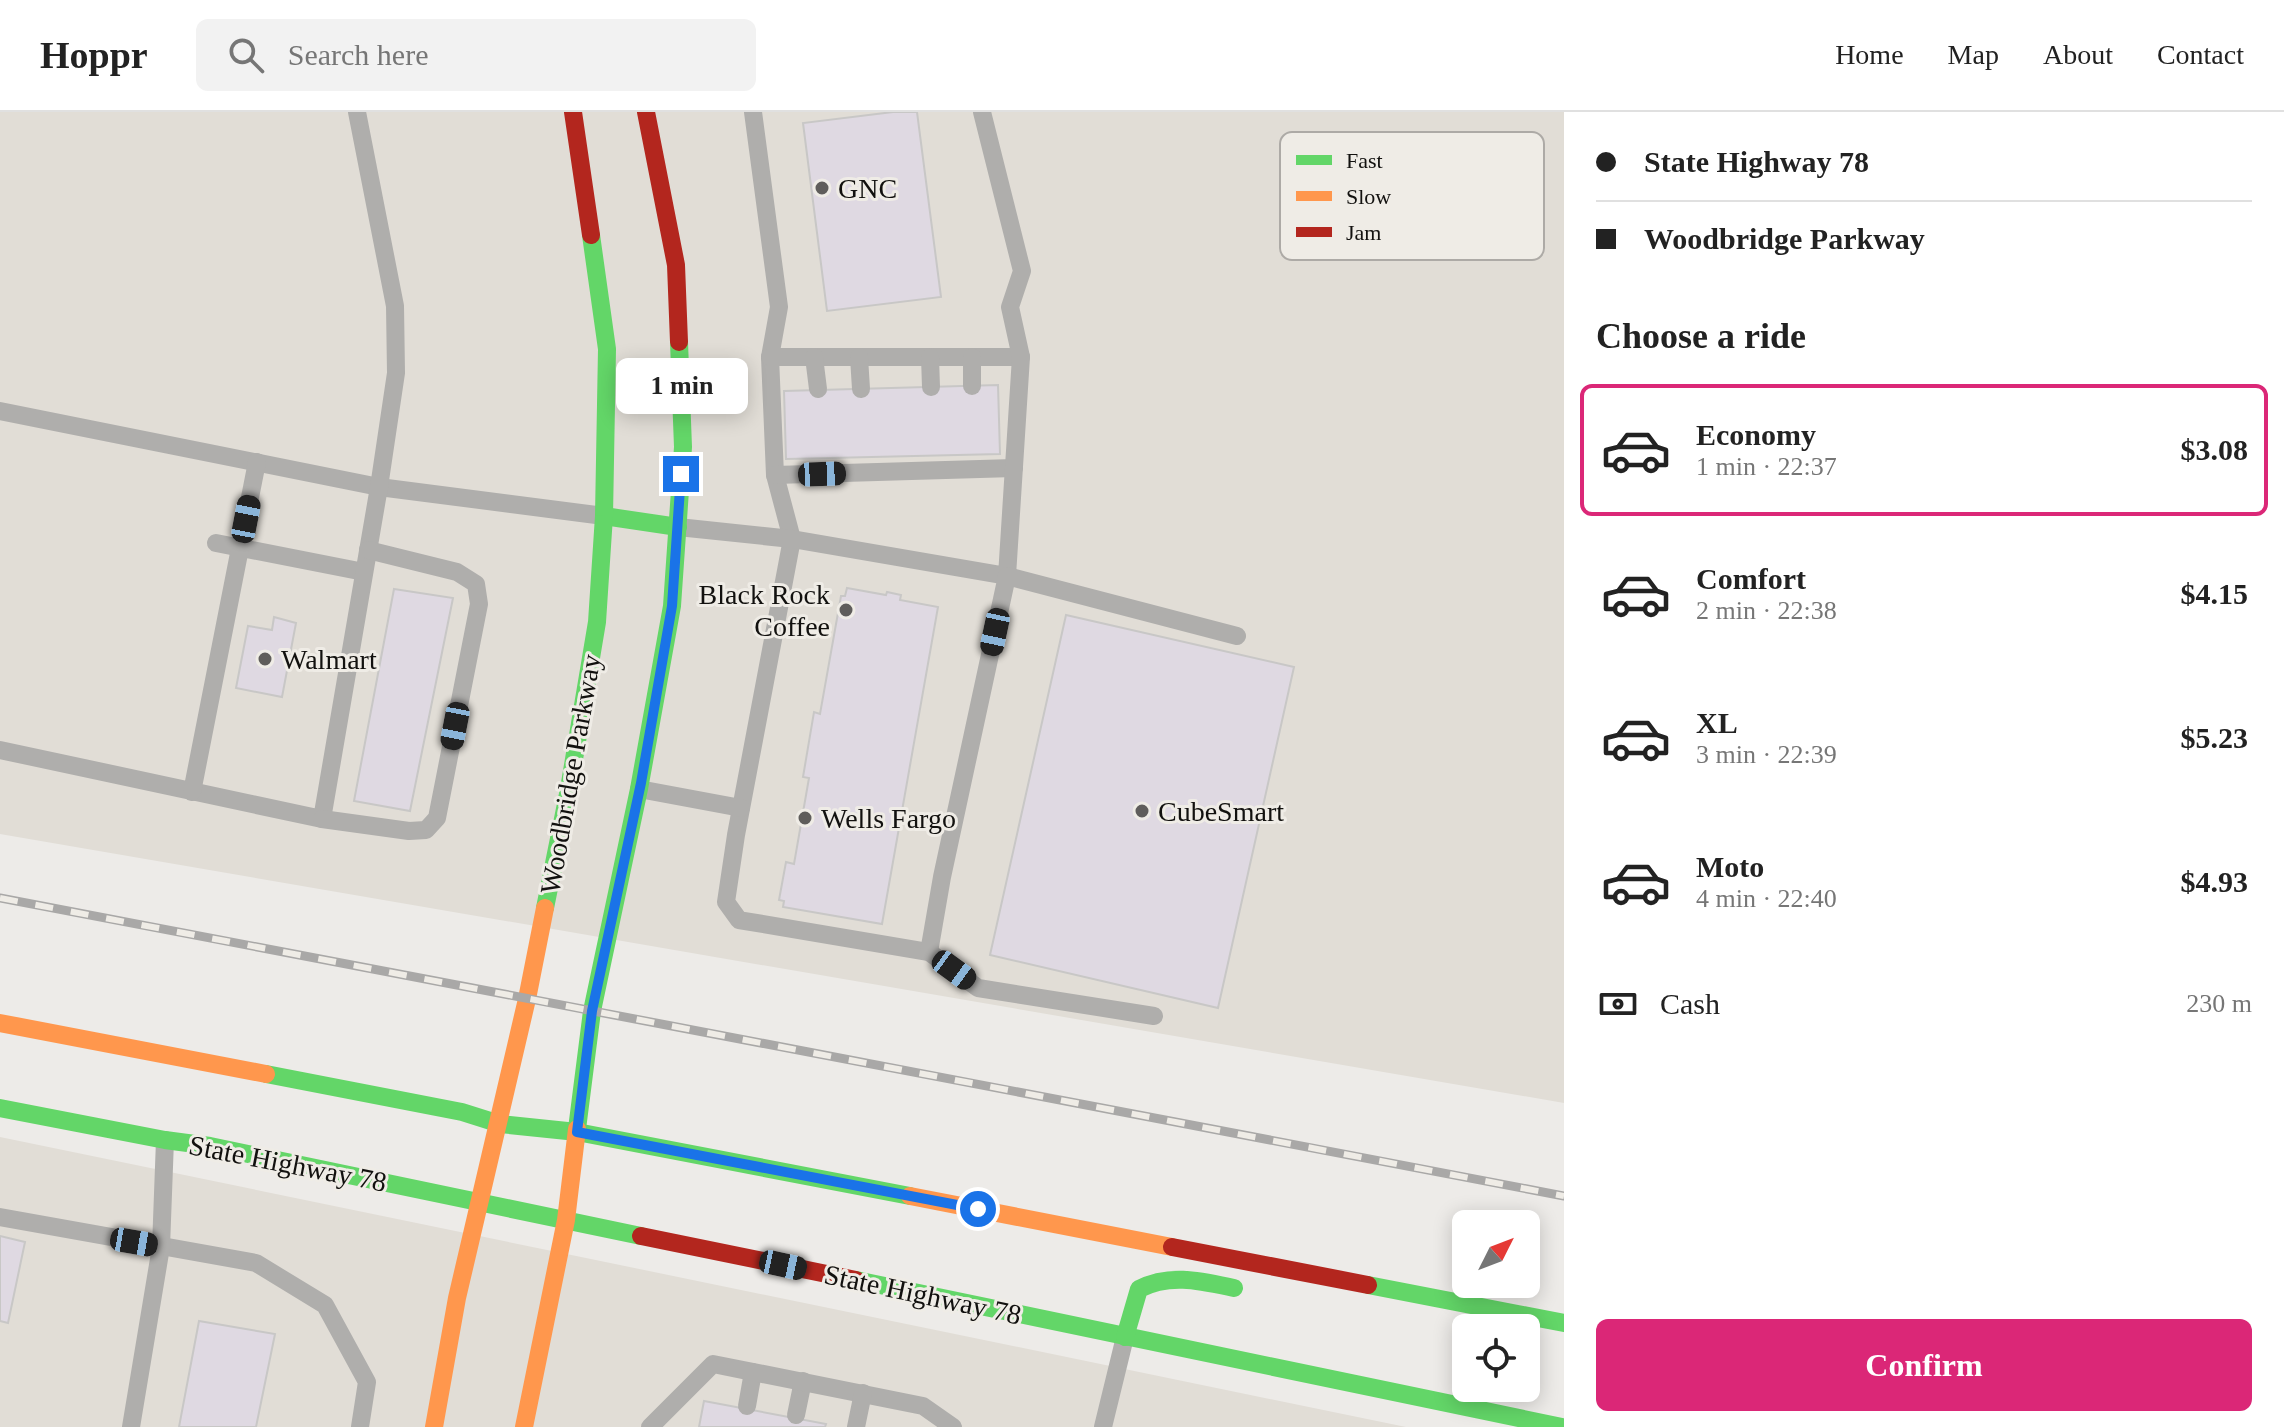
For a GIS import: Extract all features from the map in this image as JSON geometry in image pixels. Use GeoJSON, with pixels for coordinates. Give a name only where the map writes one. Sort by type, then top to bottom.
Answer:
{"type":"FeatureCollection","features":[{"type":"Feature","properties":{"kind":"main road","name":"Woodbridge Parkway"},"geometry":{"type":"LineString","coordinates":[[434,1427],[457,1298],[500,1124],[569,789],[597,622],[604,516],[607,349],[573,112]]}},
{"type":"Feature","properties":{"kind":"main road"},"geometry":{"type":"LineString","coordinates":[[524,1427],[566,1220],[592,1011],[639,789],[672,606],[683,447],[676,265],[646,112]]}},
{"type":"Feature","properties":{"kind":"main road"},"geometry":{"type":"LineString","coordinates":[[604,516],[678,527]]}},
{"type":"Feature","properties":{"kind":"main road"},"geometry":{"type":"LineString","coordinates":[[0,1023],[462,1112],[500,1124],[577,1132],[1564,1323]]}},
{"type":"Feature","properties":{"kind":"main road","name":"State Highway 78"},"geometry":{"type":"LineString","coordinates":[[0,1108],[210,1146],[480,1201],[1562,1427]]}},
{"type":"Feature","properties":{"kind":"main road"},"geometry":{"type":"LineString","coordinates":[[1125,1337],[1139,1289],[1153,1280],[1182,1278],[1258,1292]]}},
{"type":"Feature","properties":{"kind":"main road"},"geometry":{"type":"LineString","coordinates":[[1425,1316],[1471,1304]]}},
{"type":"Feature","properties":{"kind":"lane"},"geometry":{"type":"LineString","coordinates":[[322,819],[396,373],[395,306],[357,112]]}},
{"type":"Feature","properties":{"kind":"lane"},"geometry":{"type":"LineString","coordinates":[[753,112],[779,307],[770,357],[775,475],[792,539],[726,902],[739,920],[929,952],[978,988],[1154,1016]]}},
{"type":"Feature","properties":{"kind":"lane"},"geometry":{"type":"LineString","coordinates":[[929,952],[942,877],[1007,576],[1014,468],[1021,357],[1010,307],[1022,271],[982,112]]}},
{"type":"Feature","properties":{"kind":"lane"},"geometry":{"type":"LineString","coordinates":[[770,357],[1021,357]]}},
{"type":"Feature","properties":{"kind":"lane"},"geometry":{"type":"LineString","coordinates":[[814,357],[818,389]]}},
{"type":"Feature","properties":{"kind":"lane"},"geometry":{"type":"LineString","coordinates":[[859,357],[861,389]]}},
{"type":"Feature","properties":{"kind":"lane"},"geometry":{"type":"LineString","coordinates":[[930,357],[931,387]]}},
{"type":"Feature","properties":{"kind":"lane"},"geometry":{"type":"LineString","coordinates":[[972,357],[972,386]]}},
{"type":"Feature","properties":{"kind":"lane"},"geometry":{"type":"LineString","coordinates":[[0,411],[379,487],[604,516]]}},
{"type":"Feature","properties":{"kind":"lane"},"geometry":{"type":"LineString","coordinates":[[192,792],[257,462]]}},
{"type":"Feature","properties":{"kind":"lane"},"geometry":{"type":"LineString","coordinates":[[775,475],[821,466],[969,462],[1014,468]]}},
{"type":"Feature","properties":{"kind":"lane"},"geometry":{"type":"LineString","coordinates":[[678,527],[792,539],[1007,576],[1237,636]]}},
{"type":"Feature","properties":{"kind":"lane"},"geometry":{"type":"LineString","coordinates":[[216,543],[364,572]]}},
{"type":"Feature","properties":{"kind":"lane"},"geometry":{"type":"LineString","coordinates":[[0,750],[322,819],[409,831],[426,830],[437,818],[479,604],[476,584],[457,572],[368,550]]}},
{"type":"Feature","properties":{"kind":"lane"},"geometry":{"type":"LineString","coordinates":[[639,789],[741,808]]}},
{"type":"Feature","properties":{"kind":"lane"},"geometry":{"type":"LineString","coordinates":[[131,1427],[161,1247],[165,1140]]}},
{"type":"Feature","properties":{"kind":"lane"},"geometry":{"type":"LineString","coordinates":[[0,1217],[256,1263],[325,1305],[367,1382],[360,1427]]}},
{"type":"Feature","properties":{"kind":"lane"},"geometry":{"type":"LineString","coordinates":[[1103,1427],[1125,1337]]}},
{"type":"Feature","properties":{"kind":"lane"},"geometry":{"type":"LineString","coordinates":[[650,1427],[713,1364],[923,1406],[953,1427]]}},
{"type":"Feature","properties":{"kind":"lane"},"geometry":{"type":"LineString","coordinates":[[747,1406],[753,1372]]}},
{"type":"Feature","properties":{"kind":"lane"},"geometry":{"type":"LineString","coordinates":[[796,1415],[803,1381]]}},
{"type":"Feature","properties":{"kind":"lane"},"geometry":{"type":"LineString","coordinates":[[856,1427],[863,1393]]}},
{"type":"Feature","properties":{"kind":"shaded area"},"geometry":{"type":"Polygon","coordinates":[[[0,112],[1564,112],[1564,1103],[0,834],[0,112]]]}},
{"type":"Feature","properties":{"kind":"shaded area"},"geometry":{"type":"Polygon","coordinates":[[[0,1137],[586,1258],[1406,1427],[0,1427],[0,1137]]]}},
{"type":"Feature","properties":{"kind":"building"},"geometry":{"type":"Polygon","coordinates":[[[917,112],[941,297],[827,311],[803,123],[917,112]]]}},
{"type":"Feature","properties":{"kind":"building"},"geometry":{"type":"Polygon","coordinates":[[[998,385],[1000,454],[786,459],[784,391],[998,385]]]}},
{"type":"Feature","properties":{"kind":"building"},"geometry":{"type":"Polygon","coordinates":[[[847,588],[886,595],[887,592],[901,595],[900,600],[938,607],[882,924],[783,907],[784,901],[779,900],[786,862],[794,864],[809,778],[803,777],[814,712],[820,714],[841,596],[845,596],[847,588]]]}},
{"type":"Feature","properties":{"kind":"building","name":"Walmart"},"geometry":{"type":"Polygon","coordinates":[[[394,589],[453,598],[410,811],[354,801],[394,589]]]}},
{"type":"Feature","properties":{"kind":"building","name":"CubeSmart"},"geometry":{"type":"Polygon","coordinates":[[[1066,615],[1294,667],[1218,1008],[990,955],[1066,615]]]}},
{"type":"Feature","properties":{"kind":"building","name":"Walmart"},"geometry":{"type":"Polygon","coordinates":[[[274,617],[296,623],[282,697],[236,688],[248,626],[272,630],[274,617]]]}},
{"type":"Feature","properties":{"kind":"building"},"geometry":{"type":"Polygon","coordinates":[[[0,1236],[25,1242],[8,1323],[0,1321],[0,1236]]]}},
{"type":"Feature","properties":{"kind":"building"},"geometry":{"type":"Polygon","coordinates":[[[199,1321],[275,1334],[256,1427],[179,1427],[199,1321]]]}},
{"type":"Feature","properties":{"kind":"building"},"geometry":{"type":"Polygon","coordinates":[[[704,1401],[826,1424],[825,1427],[699,1427],[704,1401]]]}},
{"type":"Feature","properties":{"kind":"railway"},"geometry":{"type":"LineString","coordinates":[[0,898],[1564,1196]]}},
{"type":"Feature","properties":{"kind":"traffic: fast"},"geometry":{"type":"LineString","coordinates":[[545,908],[597,622],[604,516],[607,349],[591,235]]}},
{"type":"Feature","properties":{"kind":"traffic: fast"},"geometry":{"type":"LineString","coordinates":[[577,1129],[592,1011],[639,789],[672,606],[683,447],[679,342]]}},
{"type":"Feature","properties":{"kind":"traffic: fast"},"geometry":{"type":"LineString","coordinates":[[604,516],[678,527]]}},
{"type":"Feature","properties":{"kind":"traffic: fast"},"geometry":{"type":"LineString","coordinates":[[266,1074],[462,1112],[500,1124],[577,1132],[910,1196]]}},
{"type":"Feature","properties":{"kind":"traffic: fast"},"geometry":{"type":"LineString","coordinates":[[0,1108],[210,1146],[641,1236]]}},
{"type":"Feature","properties":{"kind":"traffic: fast"},"geometry":{"type":"LineString","coordinates":[[856,1280],[1562,1427]]}},
{"type":"Feature","properties":{"kind":"traffic: fast"},"geometry":{"type":"LineString","coordinates":[[1125,1337],[1139,1289],[1174,1280],[1234,1288]]}},
{"type":"Feature","properties":{"kind":"traffic: fast"},"geometry":{"type":"LineString","coordinates":[[1368,1285],[1564,1323]]}},
{"type":"Feature","properties":{"kind":"traffic: slow"},"geometry":{"type":"LineString","coordinates":[[434,1427],[457,1298],[527,999],[545,908]]}},
{"type":"Feature","properties":{"kind":"traffic: slow"},"geometry":{"type":"LineString","coordinates":[[0,1023],[266,1074]]}},
{"type":"Feature","properties":{"kind":"traffic: slow"},"geometry":{"type":"LineString","coordinates":[[524,1427],[566,1220],[577,1129]]}},
{"type":"Feature","properties":{"kind":"traffic: slow"},"geometry":{"type":"LineString","coordinates":[[910,1196],[1172,1247]]}},
{"type":"Feature","properties":{"kind":"traffic: jam"},"geometry":{"type":"LineString","coordinates":[[573,112],[591,235]]}},
{"type":"Feature","properties":{"kind":"traffic: jam"},"geometry":{"type":"LineString","coordinates":[[646,112],[676,265],[679,342]]}},
{"type":"Feature","properties":{"kind":"traffic: jam"},"geometry":{"type":"LineString","coordinates":[[641,1236],[856,1280]]}},
{"type":"Feature","properties":{"kind":"traffic: jam"},"geometry":{"type":"LineString","coordinates":[[1172,1247],[1368,1285]]}},
{"type":"Feature","properties":{"kind":"place","name":"GNC"},"geometry":{"type":"Point","coordinates":[822,188]}},
{"type":"Feature","properties":{"kind":"place","name":"Black Rock Coffee"},"geometry":{"type":"Point","coordinates":[846,610]}},
{"type":"Feature","properties":{"kind":"place","name":"Walmart"},"geometry":{"type":"Point","coordinates":[265,659]}},
{"type":"Feature","properties":{"kind":"place","name":"CubeSmart"},"geometry":{"type":"Point","coordinates":[1142,811]}},
{"type":"Feature","properties":{"kind":"place","name":"Wells Fargo"},"geometry":{"type":"Point","coordinates":[805,818]}},
{"type":"Feature","properties":{"kind":"route"},"geometry":{"type":"LineString","coordinates":[[681,474],[672,606],[641,783],[592,1011],[577,1132],[978,1209]]}}]}
